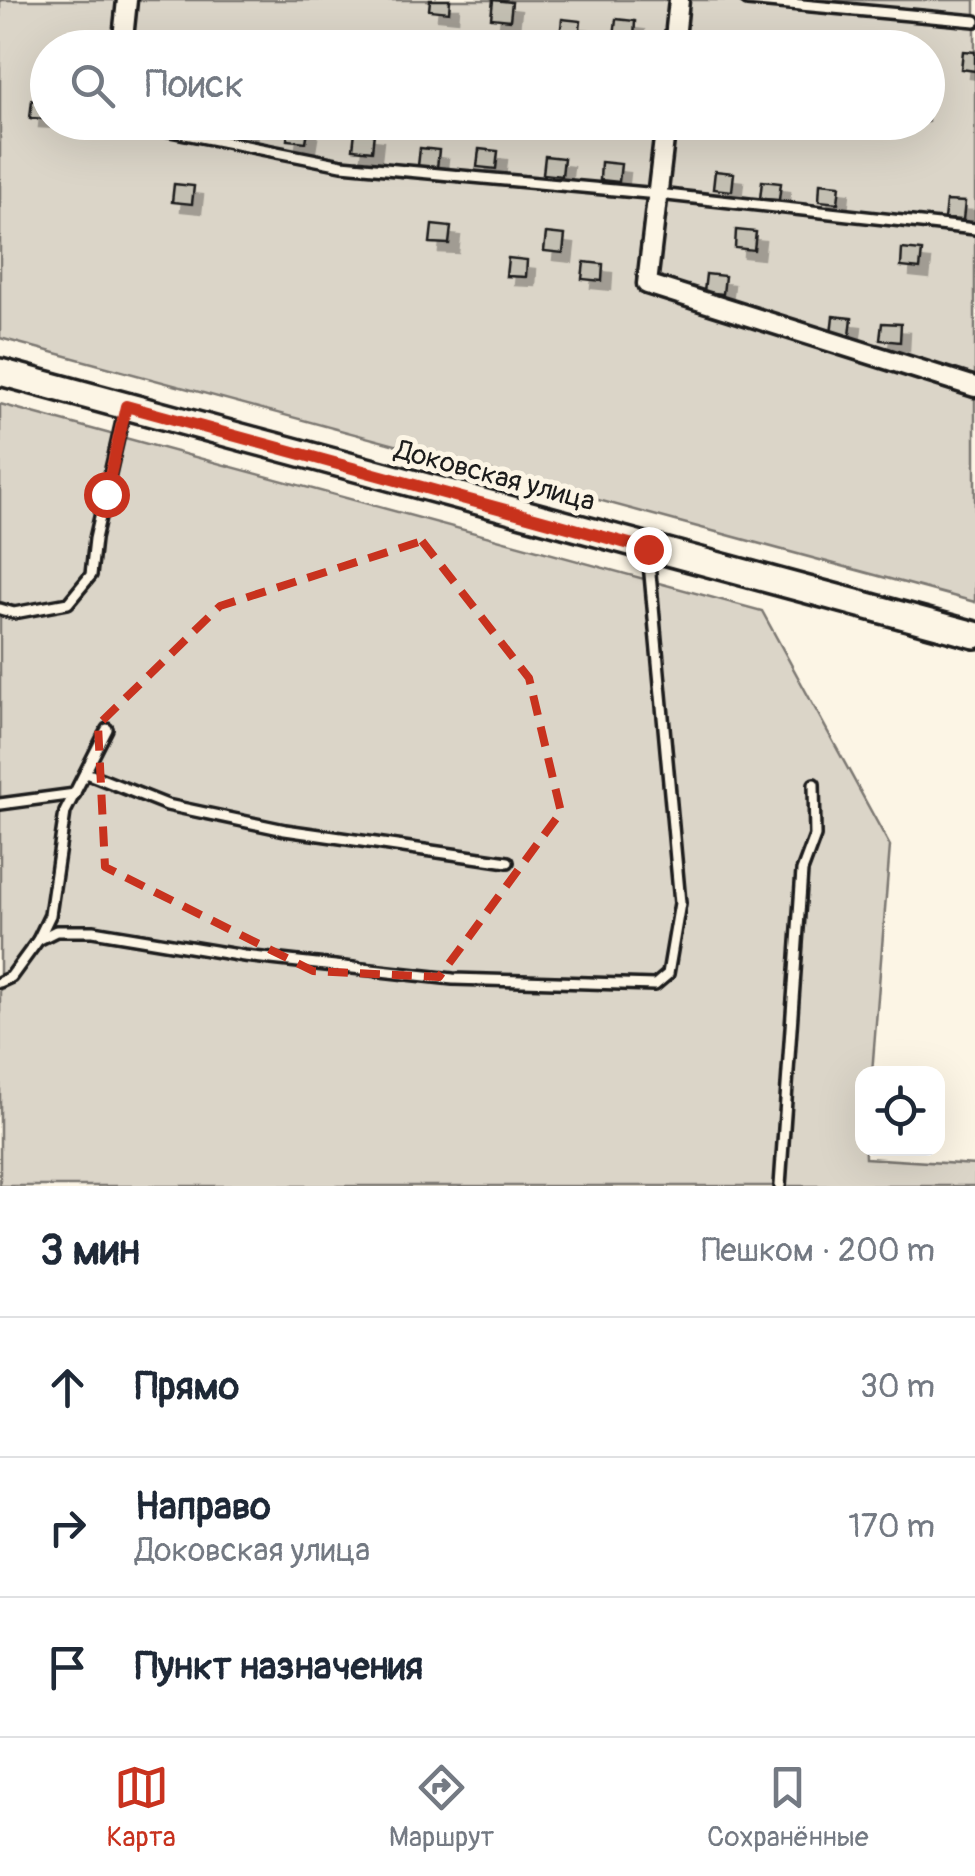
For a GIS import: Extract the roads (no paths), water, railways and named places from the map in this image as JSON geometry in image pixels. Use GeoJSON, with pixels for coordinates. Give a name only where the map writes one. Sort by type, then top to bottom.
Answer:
{"type":"FeatureCollection","features":[{"type":"Feature","properties":{"kind":"street"},"geometry":{"type":"LineString","coordinates":[[124,30],[127,0]]}},
{"type":"Feature","properties":{"kind":"street"},"geometry":{"type":"LineString","coordinates":[[676,30],[678,0]]}},
{"type":"Feature","properties":{"kind":"street"},"geometry":{"type":"LineString","coordinates":[[664,140],[647,284],[975,387]]}},
{"type":"Feature","properties":{"kind":"street","name":"Доковская улица"},"geometry":{"type":"LineString","coordinates":[[0,372],[975,635]]}},
{"type":"Feature","properties":{"kind":"lane"},"geometry":{"type":"LineString","coordinates":[[747,0],[975,21]]}},
{"type":"Feature","properties":{"kind":"lane"},"geometry":{"type":"LineString","coordinates":[[216,140],[342,165],[975,229]]}},
{"type":"Feature","properties":{"kind":"lane"},"geometry":{"type":"LineString","coordinates":[[0,609],[14,612],[68,603],[91,575],[126,406]]}},
{"type":"Feature","properties":{"kind":"lane"},"geometry":{"type":"LineString","coordinates":[[38,940],[56,931],[94,931],[244,956],[453,979],[654,984],[668,974],[680,903],[648,549]]}},
{"type":"Feature","properties":{"kind":"lane"},"geometry":{"type":"LineString","coordinates":[[0,982],[11,978],[38,940],[50,914],[65,812],[108,728]]}},
{"type":"Feature","properties":{"kind":"lane"},"geometry":{"type":"LineString","coordinates":[[86,773],[168,805],[284,830],[508,862]]}},
{"type":"Feature","properties":{"kind":"lane"},"geometry":{"type":"LineString","coordinates":[[780,1186],[802,871],[815,836],[814,784]]}},
{"type":"Feature","properties":{"kind":"lane"},"geometry":{"type":"LineString","coordinates":[[0,804],[75,794]]}}]}
